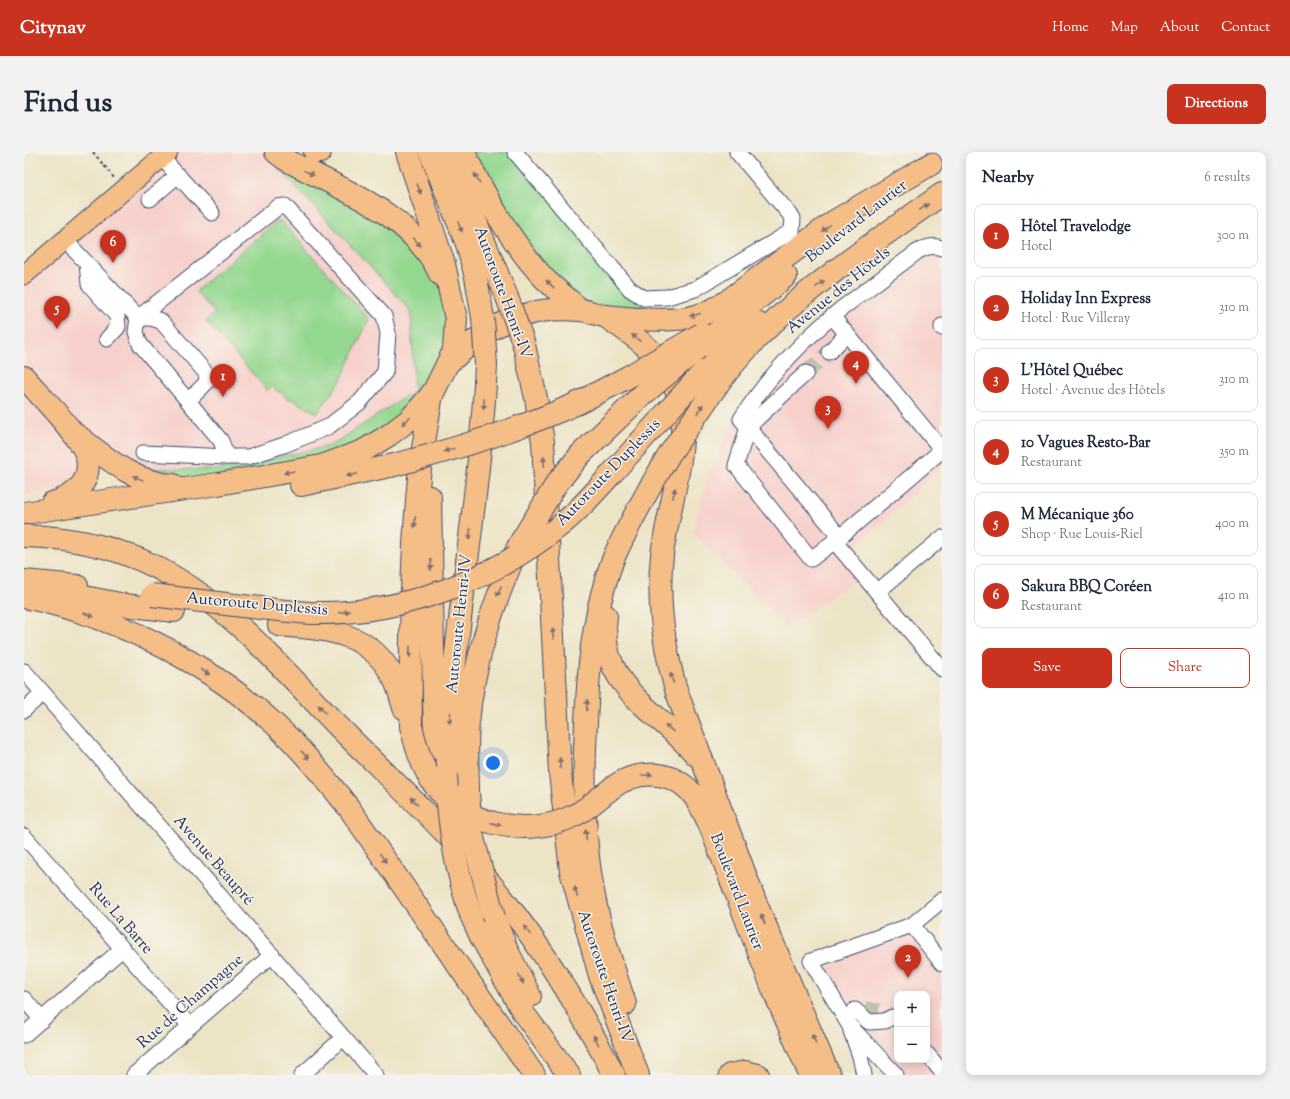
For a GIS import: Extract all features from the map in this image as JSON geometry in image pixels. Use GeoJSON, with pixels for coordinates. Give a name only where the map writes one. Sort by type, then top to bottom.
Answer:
{"type":"FeatureCollection","features":[{"type":"Feature","properties":{"kind":"highway"},"geometry":{"type":"LineString","coordinates":[[276,152],[285,160],[374,204],[390,216],[421,246],[438,270],[451,296]]}},
{"type":"Feature","properties":{"kind":"highway"},"geometry":{"type":"LineString","coordinates":[[315,152],[320,152]]}},
{"type":"Feature","properties":{"kind":"highway"},"geometry":{"type":"LineString","coordinates":[[24,512],[218,484],[321,466],[363,451],[390,435],[409,420],[432,392],[454,350],[456,319],[444,264],[407,152]]}},
{"type":"Feature","properties":{"kind":"highway","name":"Autoroute Henri-IV"},"geometry":{"type":"LineString","coordinates":[[430,152],[467,244],[476,277],[483,318],[486,365],[484,420],[441,767],[454,850],[464,895],[471,915],[481,937],[524,1014],[570,1075]]}},
{"type":"Feature","properties":{"kind":"highway","name":"Autoroute Henri-IV"},"geometry":{"type":"LineString","coordinates":[[447,152],[507,297],[524,345],[536,398],[543,442],[560,773],[571,871],[600,976],[638,1075]]}},
{"type":"Feature","properties":{"kind":"highway"},"geometry":{"type":"LineString","coordinates":[[464,152],[491,203],[528,261],[544,278],[580,310]]}},
{"type":"Feature","properties":{"kind":"highway"},"geometry":{"type":"LineString","coordinates":[[447,364],[475,339],[496,326],[523,315],[544,310],[580,310],[605,316],[683,318],[696,316],[713,310],[726,302],[833,222],[936,159]]}},
{"type":"Feature","properties":{"kind":"highway","name":"Boulevard Laurier"},"geometry":{"type":"LineString","coordinates":[[703,338],[936,159]]}},
{"type":"Feature","properties":{"kind":"highway","name":"Boulevard Laurier"},"geometry":{"type":"LineString","coordinates":[[789,308],[857,255],[942,194]]}},
{"type":"Feature","properties":{"kind":"highway","name":"Autoroute Duplessis"},"geometry":{"type":"LineString","coordinates":[[24,581],[152,594],[289,611],[338,612],[412,600],[465,583],[527,550],[564,523],[711,377],[732,342],[752,325],[789,308]]}},
{"type":"Feature","properties":{"kind":"highway"},"geometry":{"type":"LineString","coordinates":[[605,316],[655,354],[672,377],[679,395],[682,420],[682,444],[678,478],[662,556],[662,613],[668,664],[677,693],[715,794]]}},
{"type":"Feature","properties":{"kind":"highway"},"geometry":{"type":"LineString","coordinates":[[24,518],[231,496],[308,483],[390,466],[444,452],[509,431],[578,403],[703,338]]}},
{"type":"Feature","properties":{"kind":"highway"},"geometry":{"type":"LineString","coordinates":[[583,1075],[529,995],[507,950],[494,918],[471,830],[468,792],[468,723],[472,690],[481,646],[498,592],[520,542],[557,483],[581,454],[703,338]]}},
{"type":"Feature","properties":{"kind":"highway"},"geometry":{"type":"LineString","coordinates":[[24,377],[72,432],[87,456],[87,472],[85,482],[76,492],[64,500],[24,512]]}},
{"type":"Feature","properties":{"kind":"highway"},"geometry":{"type":"LineString","coordinates":[[650,1075],[600,926],[591,880],[586,845],[585,784],[590,661],[601,600],[613,562],[649,490],[711,377]]}},
{"type":"Feature","properties":{"kind":"highway"},"geometry":{"type":"LineString","coordinates":[[411,726],[410,620],[414,547],[419,475],[432,392]]}},
{"type":"Feature","properties":{"kind":"highway"},"geometry":{"type":"LineString","coordinates":[[427,428],[441,767]]}},
{"type":"Feature","properties":{"kind":"highway"},"geometry":{"type":"LineString","coordinates":[[72,432],[119,468],[141,479],[161,484],[218,484]]}},
{"type":"Feature","properties":{"kind":"highway"},"geometry":{"type":"LineString","coordinates":[[628,530],[607,605],[607,641],[611,661],[620,679],[632,696],[687,743],[698,756],[715,794]]}},
{"type":"Feature","properties":{"kind":"highway"},"geometry":{"type":"LineString","coordinates":[[24,536],[52,538],[92,544],[142,560],[186,585],[236,622],[433,821],[502,898],[536,943],[597,1042],[614,1075]]}},
{"type":"Feature","properties":{"kind":"highway"},"geometry":{"type":"LineString","coordinates":[[24,586],[125,605],[279,625],[330,630],[359,641],[378,655],[395,680],[411,726]]}},
{"type":"Feature","properties":{"kind":"highway"},"geometry":{"type":"LineString","coordinates":[[24,598],[74,609],[123,628],[166,649],[209,674],[255,708],[289,738],[320,772],[348,808],[534,1075]]}},
{"type":"Feature","properties":{"kind":"highway","name":"Boulevard Laurier"},"geometry":{"type":"LineString","coordinates":[[411,726],[422,764],[434,783],[444,795],[461,808],[483,820],[504,826],[529,827],[553,823],[577,815],[620,782],[636,775],[652,774],[679,782],[697,800],[709,823],[773,989],[810,1075]]}},
{"type":"Feature","properties":{"kind":"highway","name":"Boulevard Laurier"},"geometry":{"type":"LineString","coordinates":[[715,794],[755,901],[830,1075]]}},
{"type":"Feature","properties":{"kind":"highway"},"geometry":{"type":"LineString","coordinates":[[773,989],[793,1075]]}},
{"type":"Feature","properties":{"kind":"highway"},"geometry":{"type":"LineString","coordinates":[[730,1075],[744,1072],[758,1075]]}},
{"type":"Feature","properties":{"kind":"main road"},"geometry":{"type":"LineString","coordinates":[[24,275],[165,155]]}},
{"type":"Feature","properties":{"kind":"street"},"geometry":{"type":"LineString","coordinates":[[515,152],[630,289],[644,298],[667,297],[695,289],[792,231],[793,218],[737,152]]}},
{"type":"Feature","properties":{"kind":"street"},"geometry":{"type":"LineString","coordinates":[[165,155],[178,175],[212,213]]}},
{"type":"Feature","properties":{"kind":"street"},"geometry":{"type":"LineString","coordinates":[[144,172],[156,194],[178,175]]}},
{"type":"Feature","properties":{"kind":"street"},"geometry":{"type":"LineString","coordinates":[[143,453],[228,457],[248,457],[284,445],[328,427],[360,402],[385,372],[388,333],[384,316],[285,206],[278,207],[138,318],[136,332],[140,344],[221,441],[228,457]]}},
{"type":"Feature","properties":{"kind":"street"},"geometry":{"type":"LineString","coordinates":[[65,240],[138,318],[150,318],[161,321],[206,373],[208,382],[188,401]]}},
{"type":"Feature","properties":{"kind":"street","name":"Avenue des Hôtels"},"geometry":{"type":"LineString","coordinates":[[745,423],[758,394],[778,368],[807,338],[832,316],[917,252],[928,247],[935,246],[942,248]]}},
{"type":"Feature","properties":{"kind":"street"},"geometry":{"type":"LineString","coordinates":[[87,264],[89,284],[117,316],[118,327],[107,339]]}},
{"type":"Feature","properties":{"kind":"street"},"geometry":{"type":"LineString","coordinates":[[806,373],[745,423],[736,465],[812,559],[942,450],[832,316]]}},
{"type":"Feature","properties":{"kind":"street"},"geometry":{"type":"LineString","coordinates":[[829,352],[847,334]]}},
{"type":"Feature","properties":{"kind":"street"},"geometry":{"type":"LineString","coordinates":[[745,423],[877,592],[942,669]]}},
{"type":"Feature","properties":{"kind":"street"},"geometry":{"type":"LineString","coordinates":[[877,592],[942,538]]}},
{"type":"Feature","properties":{"kind":"street","name":"Avenue Beaupré"},"geometry":{"type":"LineString","coordinates":[[24,671],[376,1075]]}},
{"type":"Feature","properties":{"kind":"street"},"geometry":{"type":"LineString","coordinates":[[24,710],[43,693]]}},
{"type":"Feature","properties":{"kind":"street","name":"Rue La Barre"},"geometry":{"type":"LineString","coordinates":[[24,836],[190,1026]]}},
{"type":"Feature","properties":{"kind":"street"},"geometry":{"type":"LineString","coordinates":[[896,1075],[869,1015],[811,961],[912,925],[942,900]]}},
{"type":"Feature","properties":{"kind":"street"},"geometry":{"type":"LineString","coordinates":[[912,925],[942,963]]}},
{"type":"Feature","properties":{"kind":"street"},"geometry":{"type":"LineString","coordinates":[[24,1035],[122,949]]}},
{"type":"Feature","properties":{"kind":"street","name":"Rue de Champagne"},"geometry":{"type":"LineString","coordinates":[[134,1075],[272,956]]}},
{"type":"Feature","properties":{"kind":"street"},"geometry":{"type":"LineString","coordinates":[[24,999],[42,1020]]}},
{"type":"Feature","properties":{"kind":"street"},"geometry":{"type":"LineString","coordinates":[[864,1075],[860,1056],[869,1015]]}},
{"type":"Feature","properties":{"kind":"street"},"geometry":{"type":"LineString","coordinates":[[302,1075],[343,1038]]}},
{"type":"Feature","properties":{"kind":"street"},"geometry":{"type":"LineString","coordinates":[[930,1058],[942,1072]]}},
{"type":"Feature","properties":{"kind":"path"},"geometry":{"type":"LineString","coordinates":[[93,152],[124,190]]}},
{"type":"Feature","properties":{"kind":"shaded area"},"geometry":{"type":"Polygon","coordinates":[[[168,152],[264,152],[411,311],[414,391],[330,446],[219,470],[119,468],[24,377],[24,275],[168,152]]]}},
{"type":"Feature","properties":{"kind":"shaded area"},"geometry":{"type":"Polygon","coordinates":[[[942,248],[942,468],[846,555],[863,575],[787,627],[693,533],[701,498],[709,474],[727,433],[752,394],[917,252],[942,248]]]}},
{"type":"Feature","properties":{"kind":"shaded area"},"geometry":{"type":"Polygon","coordinates":[[[24,392],[78,454],[81,473],[63,490],[24,495],[24,392]]]}},
{"type":"Feature","properties":{"kind":"shaded area"},"geometry":{"type":"Polygon","coordinates":[[[912,925],[942,963],[942,1075],[902,1075],[861,1027],[830,981],[829,969],[836,961],[870,947],[912,925]]]}},
{"type":"Feature","properties":{"kind":"green space"},"geometry":{"type":"Polygon","coordinates":[[[264,152],[276,152],[421,246],[456,319],[433,393],[363,451],[179,485],[119,468],[219,470],[330,446],[414,391],[411,311],[264,152]]]}},
{"type":"Feature","properties":{"kind":"green space"},"geometry":{"type":"Polygon","coordinates":[[[464,152],[508,152],[644,306],[625,310],[569,300],[464,152]]]}},
{"type":"Feature","properties":{"kind":"green space"},"geometry":{"type":"Polygon","coordinates":[[[277,221],[282,222],[369,319],[340,382],[317,413],[289,398],[288,400],[281,391],[279,393],[272,386],[267,390],[206,321],[215,313],[196,292],[277,221]]]}},
{"type":"Feature","properties":{"kind":"tunnel"},"geometry":{"type":"LineString","coordinates":[[806,373],[829,352]]}},
{"type":"Feature","properties":{"kind":"tunnel"},"geometry":{"type":"LineString","coordinates":[[865,1009],[879,1011]]}},
{"type":"Feature","properties":{"kind":"place","name":"Sakura BBQ Coréen"},"geometry":{"type":"Point","coordinates":[113,263]}},
{"type":"Feature","properties":{"kind":"place","name":"M Mécanique 360"},"geometry":{"type":"Point","coordinates":[57,329]}},
{"type":"Feature","properties":{"kind":"place","name":"10 Vagues Resto-Bar"},"geometry":{"type":"Point","coordinates":[856,384]}},
{"type":"Feature","properties":{"kind":"place","name":"Hôtel Travelodge"},"geometry":{"type":"Point","coordinates":[223,397]}},
{"type":"Feature","properties":{"kind":"place","name":"L'Hôtel Québec"},"geometry":{"type":"Point","coordinates":[828,429]}},
{"type":"Feature","properties":{"kind":"place","name":"Holiday Inn Express"},"geometry":{"type":"Point","coordinates":[908,978]}}]}
